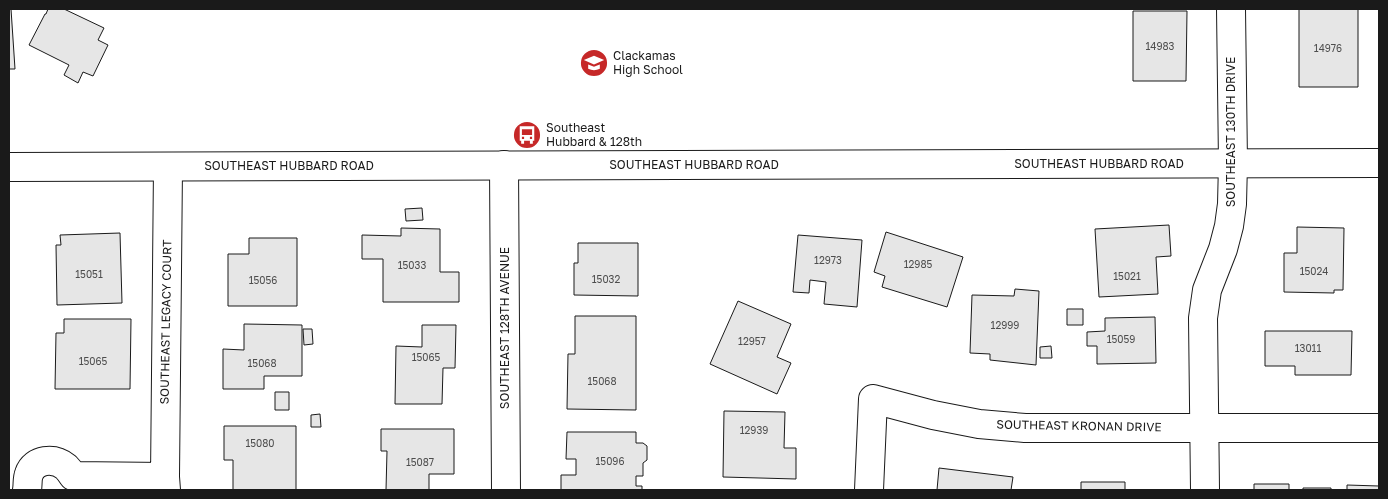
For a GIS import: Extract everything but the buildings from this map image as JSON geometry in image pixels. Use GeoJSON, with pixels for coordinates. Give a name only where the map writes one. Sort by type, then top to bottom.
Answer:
{"type":"FeatureCollection","features":[{"type":"Feature","properties":{"kind":"street","name":"SOUTHEAST 130TH DRIVE"},"geometry":{"type":"LineString","coordinates":[[1205,490],[1203,318],[1207,290],[1223,249],[1232,204],[1230,9]]}},
{"type":"Feature","properties":{"kind":"street","name":"SOUTHEAST HUBBARD ROAD"},"geometry":{"type":"LineString","coordinates":[[9,167],[1379,163]]}},
{"type":"Feature","properties":{"kind":"street","name":"SOUTHEAST 128TH AVENUE"},"geometry":{"type":"LineString","coordinates":[[504,165],[506,490]]}},
{"type":"Feature","properties":{"kind":"street","name":"SOUTHEAST LEGACY COURT"},"geometry":{"type":"LineString","coordinates":[[28,490],[28,475],[34,466],[44,460],[65,466],[69,483],[166,484],[168,167]]}},
{"type":"Feature","properties":{"kind":"street","name":"SOUTHEAST KRONAN DRIVE"},"geometry":{"type":"LineString","coordinates":[[869,490],[874,399],[933,415],[979,424],[1025,428],[1379,428]]}},
{"type":"Feature","properties":{"kind":"place","name":"Clackamas High School"},"geometry":{"type":"Point","coordinates":[594,63]}},
{"type":"Feature","properties":{"kind":"place","name":"Southeast Hubbard & 128th"},"geometry":{"type":"Point","coordinates":[527,135]}}]}
